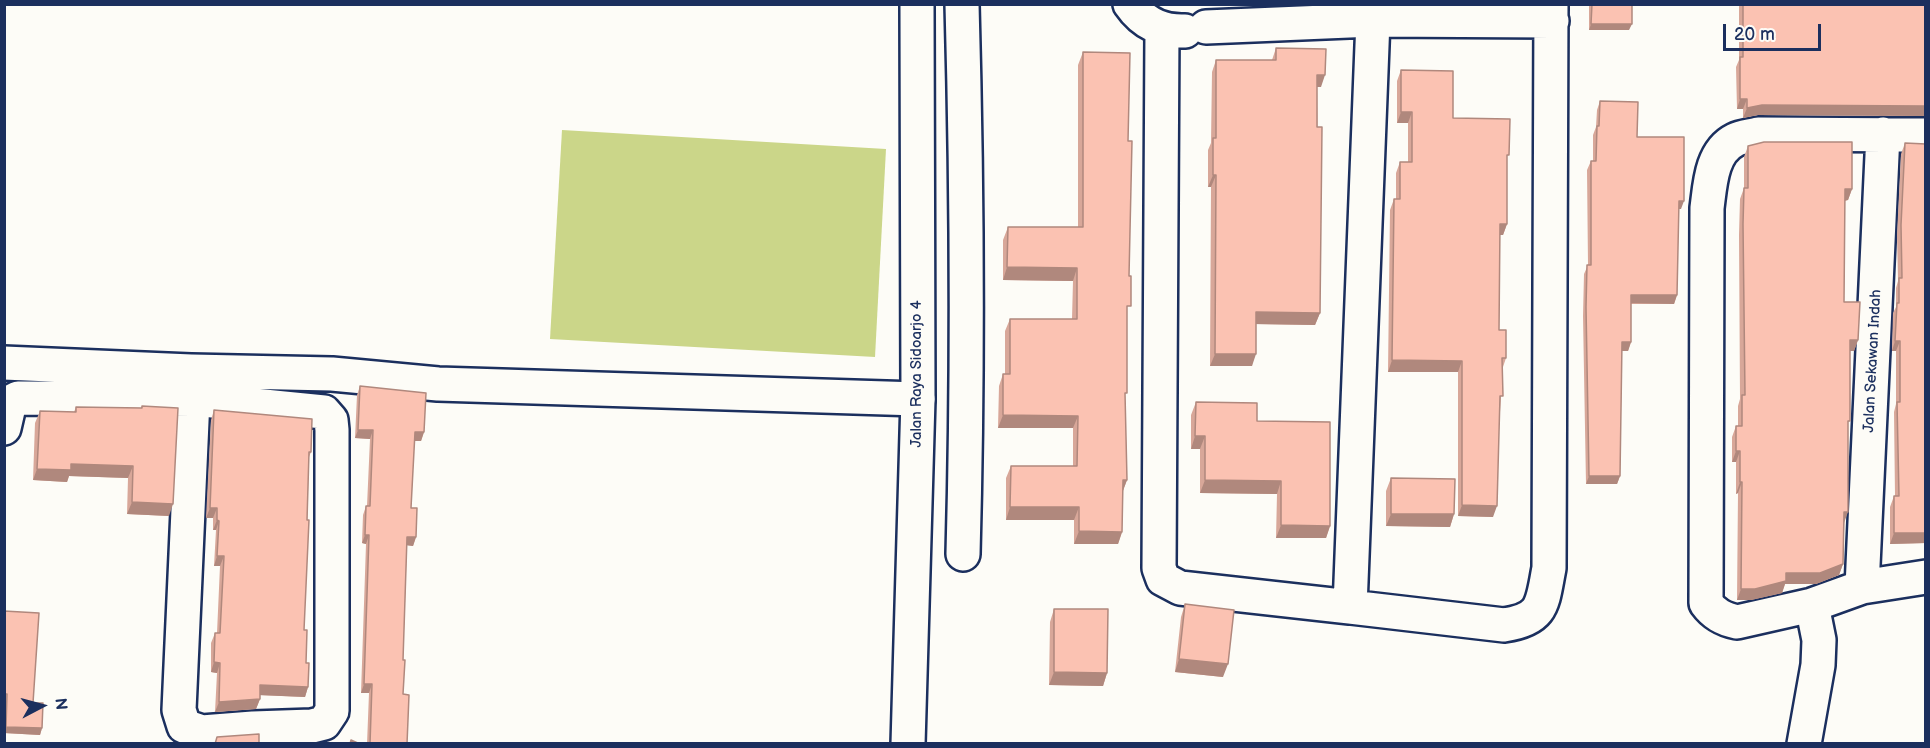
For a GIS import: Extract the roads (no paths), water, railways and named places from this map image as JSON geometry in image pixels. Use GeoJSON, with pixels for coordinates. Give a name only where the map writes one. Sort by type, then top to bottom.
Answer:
{"type":"FeatureCollection","features":[{"type":"Feature","properties":{"kind":"street","name":"Jalan Raya Sidoarjo 4"},"geometry":{"type":"LineString","coordinates":[[908,744],[918,399],[917,4]]}},
{"type":"Feature","properties":{"kind":"street"},"geometry":{"type":"LineString","coordinates":[[962,4],[966,370],[963,554]]}},
{"type":"Feature","properties":{"kind":"street"},"geometry":{"type":"LineString","coordinates":[[1130,4],[1148,22],[1162,29],[1184,32],[1206,27],[1551,13],[1549,568],[1541,606],[1532,617],[1504,626],[1180,588],[1163,579],[1159,568],[1162,29]]}},
{"type":"Feature","properties":{"kind":"street"},"geometry":{"type":"LineString","coordinates":[[1206,27],[1222,18],[1234,4]]}},
{"type":"Feature","properties":{"kind":"street"},"geometry":{"type":"LineString","coordinates":[[1350,607],[1372,20]]}},
{"type":"Feature","properties":{"kind":"street"},"geometry":{"type":"LineString","coordinates":[[1926,135],[1758,134],[1734,140],[1720,152],[1714,167],[1707,208],[1706,603],[1712,611],[1724,619],[1737,622],[1812,605],[1862,587],[1926,577]]}},
{"type":"Feature","properties":{"kind":"street","name":"Jalan Sekawan Indah"},"geometry":{"type":"LineString","coordinates":[[1862,587],[1883,134]]}},
{"type":"Feature","properties":{"kind":"street"},"geometry":{"type":"LineString","coordinates":[[4,363],[192,385],[324,412],[331,420],[332,711],[324,723],[312,726],[202,732],[184,726],[179,710],[192,385]]}},
{"type":"Feature","properties":{"kind":"street"},"geometry":{"type":"LineString","coordinates":[[4,428],[10,402],[18,398],[332,375],[438,384],[918,399]]}},
{"type":"Feature","properties":{"kind":"street"},"geometry":{"type":"LineString","coordinates":[[1804,744],[1819,652],[1812,605]]}}]}
